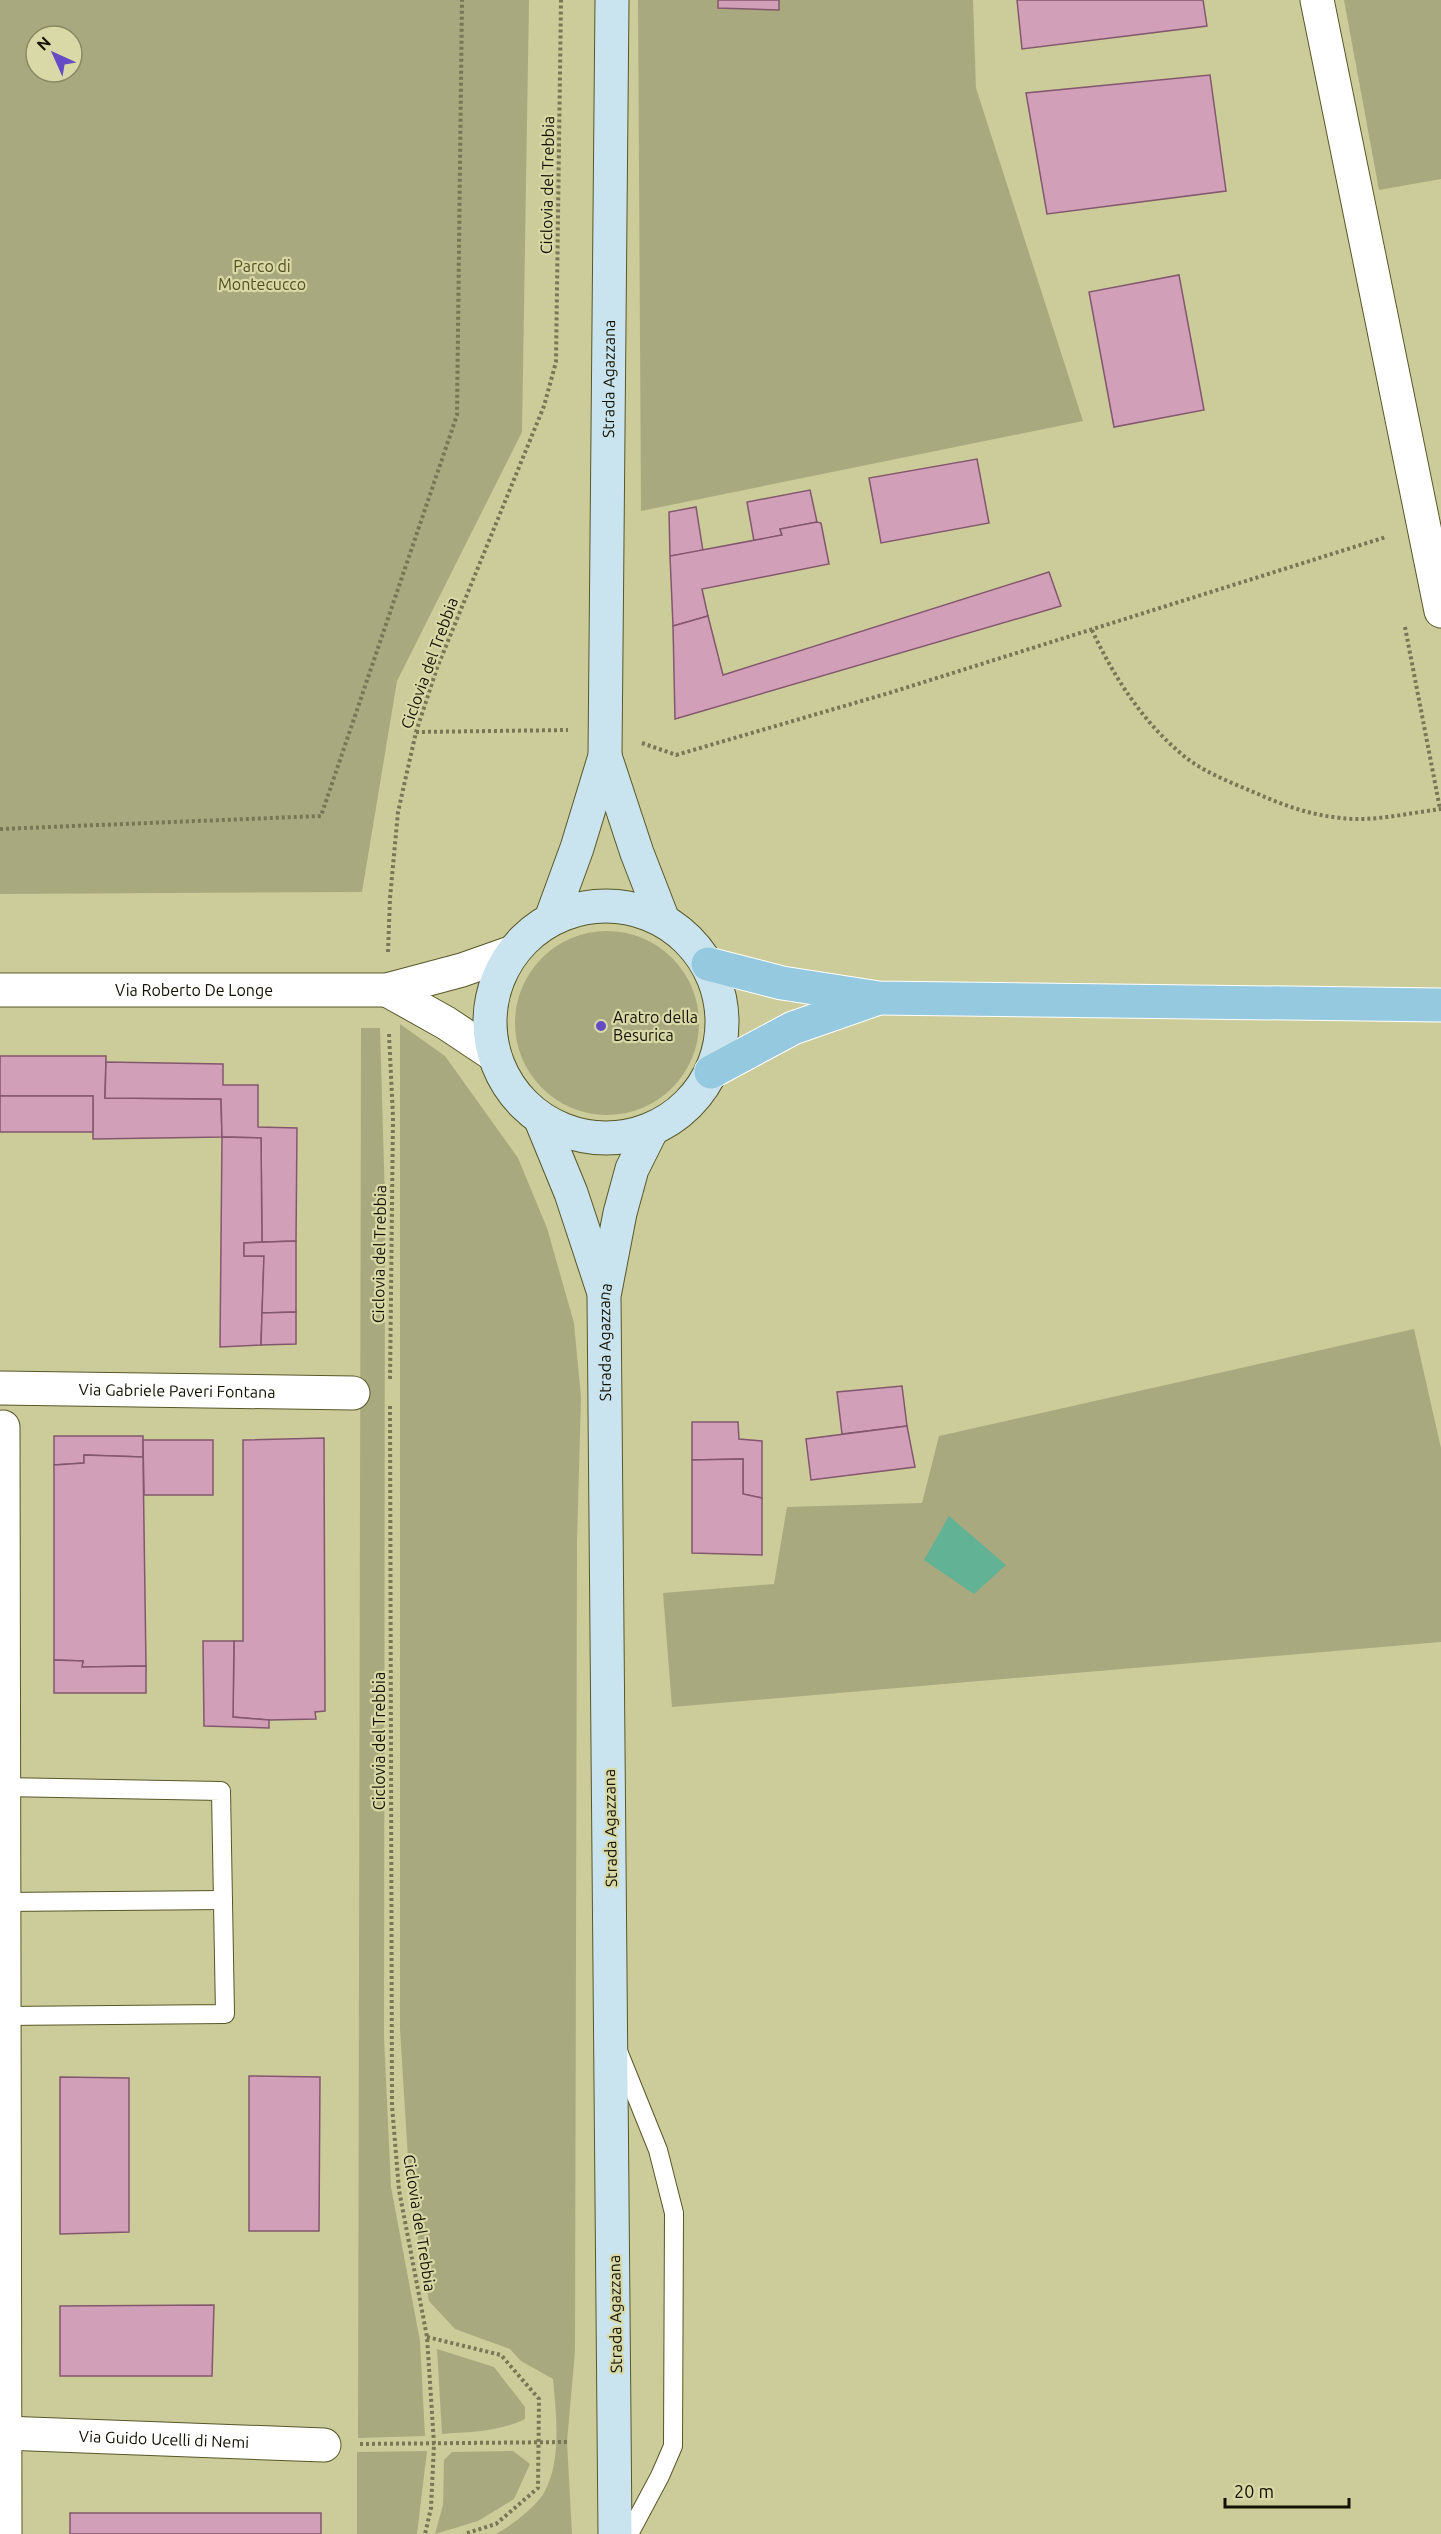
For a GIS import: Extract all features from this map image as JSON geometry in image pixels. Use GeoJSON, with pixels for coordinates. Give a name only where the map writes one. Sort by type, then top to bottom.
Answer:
{"type":"FeatureCollection","features":[{"type":"Feature","properties":{"kind":"main road","name":"Strada Agazzana"},"geometry":{"type":"LineString","coordinates":[[605,743],[612,0]]}},
{"type":"Feature","properties":{"kind":"main road"},"geometry":{"type":"LineString","coordinates":[[551,919],[577,848],[605,743]]}},
{"type":"Feature","properties":{"kind":"main road"},"geometry":{"type":"LineString","coordinates":[[605,743],[637,853],[663,920]]}},
{"type":"Feature","properties":{"kind":"main road"},"geometry":{"type":"LineString","coordinates":[[626,906],[663,920],[688,938],[708,964],[721,999],[722,1037],[711,1072],[696,1096],[676,1115],[652,1129],[615,1138],[576,1135],[542,1120],[512,1091],[494,1055],[490,1020],[496,984],[513,952],[530,933],[551,919],[588,907],[626,906]]}},
{"type":"Feature","properties":{"kind":"main road"},"geometry":{"type":"LineString","coordinates":[[708,964],[782,983],[879,998],[1441,1005]]}},
{"type":"Feature","properties":{"kind":"main road"},"geometry":{"type":"LineString","coordinates":[[711,1072],[793,1028],[879,998]]}},
{"type":"Feature","properties":{"kind":"main road"},"geometry":{"type":"LineString","coordinates":[[542,1120],[571,1192],[604,1296]]}},
{"type":"Feature","properties":{"kind":"main road","name":"Strada Agazzana"},"geometry":{"type":"LineString","coordinates":[[615,2534],[604,1296],[620,1213],[632,1170],[652,1129]]}},
{"type":"Feature","properties":{"kind":"street"},"geometry":{"type":"LineString","coordinates":[[1317,0],[1441,611]]}},
{"type":"Feature","properties":{"kind":"street"},"geometry":{"type":"LineString","coordinates":[[387,990],[462,970],[513,952]]}},
{"type":"Feature","properties":{"kind":"street","name":"Via Roberto De Longe"},"geometry":{"type":"LineString","coordinates":[[0,990],[387,990]]}},
{"type":"Feature","properties":{"kind":"street"},"geometry":{"type":"LineString","coordinates":[[387,990],[446,1023],[494,1055]]}},
{"type":"Feature","properties":{"kind":"street","name":"Via Gabriele Paveri Fontana"},"geometry":{"type":"LineString","coordinates":[[0,1388],[353,1393]]}},
{"type":"Feature","properties":{"kind":"street"},"geometry":{"type":"LineString","coordinates":[[3,1427],[5,2534]]}},
{"type":"Feature","properties":{"kind":"street","name":"Via Guido Ucelli di Nemi"},"geometry":{"type":"LineString","coordinates":[[4,2433],[324,2445]]}},
{"type":"Feature","properties":{"kind":"lane"},"geometry":{"type":"LineString","coordinates":[[3,1787],[221,1791],[225,2014],[4,2016]]}},
{"type":"Feature","properties":{"kind":"lane"},"geometry":{"type":"LineString","coordinates":[[4,1902],[223,1900]]}},
{"type":"Feature","properties":{"kind":"lane"},"geometry":{"type":"LineString","coordinates":[[612,2035],[658,2150],[674,2213],[673,2446],[629,2534]]}},
{"type":"Feature","properties":{"kind":"path"},"geometry":{"type":"LineString","coordinates":[[0,829],[321,816],[457,415],[462,0]]}},
{"type":"Feature","properties":{"kind":"path","name":"Ciclovia del Trebbia"},"geometry":{"type":"LineString","coordinates":[[390,1392],[393,1117],[387,990],[390,898],[398,812],[416,732],[437,668],[544,406],[556,362],[561,0]]}},
{"type":"Feature","properties":{"kind":"path"},"geometry":{"type":"LineString","coordinates":[[416,732],[605,743],[676,755],[889,693],[1387,537]]}},
{"type":"Feature","properties":{"kind":"path"},"geometry":{"type":"LineString","coordinates":[[1092,630],[1109,666],[1124,689],[1163,735],[1189,759],[1215,776],[1295,810],[1342,818],[1376,817],[1441,808]]}},
{"type":"Feature","properties":{"kind":"path","name":"Ciclovia del Trebbia"},"geometry":{"type":"LineString","coordinates":[[390,1404],[392,2106],[399,2190],[427,2337],[434,2444],[431,2508],[425,2534]]}},
{"type":"Feature","properties":{"kind":"path"},"geometry":{"type":"LineString","coordinates":[[427,2337],[501,2355],[539,2399],[538,2488],[496,2524],[464,2534]]}},
{"type":"Feature","properties":{"kind":"path"},"geometry":{"type":"LineString","coordinates":[[324,2445],[567,2442]]}},
{"type":"Feature","properties":{"kind":"green space","name":"Parco di Montecucco"},"geometry":{"type":"Polygon","coordinates":[[[0,0],[529,0],[522,432],[397,681],[362,892],[0,894],[0,0]]]}},
{"type":"Feature","properties":{"kind":"green space"},"geometry":{"type":"Polygon","coordinates":[[[638,0],[973,0],[976,88],[1083,421],[641,511],[638,0]]]}},
{"type":"Feature","properties":{"kind":"green space"},"geometry":{"type":"Polygon","coordinates":[[[1344,0],[1441,0],[1441,179],[1379,190],[1344,0]]]}},
{"type":"Feature","properties":{"kind":"green space"},"geometry":{"type":"Polygon","coordinates":[[[607,931],[642,938],[658,946],[672,958],[684,972],[692,988],[699,1023],[692,1058],[684,1074],[672,1088],[658,1100],[642,1108],[607,1115],[572,1108],[556,1100],[542,1088],[530,1074],[522,1058],[515,1023],[522,988],[530,972],[542,958],[556,946],[572,938],[607,931]]]}},
{"type":"Feature","properties":{"kind":"green space"},"geometry":{"type":"Polygon","coordinates":[[[400,1024],[445,1056],[518,1158],[547,1228],[574,1323],[581,1397],[577,1542],[575,2351],[567,2442],[572,2534],[496,2534],[516,2521],[536,2503],[545,2491],[550,2478],[556,2450],[553,2379],[521,2361],[510,2349],[455,2329],[429,2301],[418,2240],[408,2159],[400,2029],[400,1024]]]}},
{"type":"Feature","properties":{"kind":"green space"},"geometry":{"type":"Polygon","coordinates":[[[361,1028],[380,1028],[385,1201],[384,2037],[391,2187],[420,2341],[425,2436],[358,2438],[361,1028]]]}},
{"type":"Feature","properties":{"kind":"green space"},"geometry":{"type":"Polygon","coordinates":[[[1414,1329],[1441,1448],[1441,1642],[672,1707],[663,1593],[774,1584],[787,1507],[922,1503],[939,1436],[1414,1329]]]}},
{"type":"Feature","properties":{"kind":"green space"},"geometry":{"type":"Polygon","coordinates":[[[437,2349],[494,2367],[525,2407],[525,2419],[495,2429],[442,2434],[437,2349]]]}},
{"type":"Feature","properties":{"kind":"green space"},"geometry":{"type":"Polygon","coordinates":[[[427,2451],[417,2534],[357,2534],[357,2452],[427,2451]]]}},
{"type":"Feature","properties":{"kind":"green space"},"geometry":{"type":"Polygon","coordinates":[[[513,2451],[530,2464],[514,2499],[478,2521],[435,2534],[443,2505],[444,2460],[452,2452],[513,2451]]]}},
{"type":"Feature","properties":{"kind":"shaded area"},"geometry":{"type":"Polygon","coordinates":[[[949,1516],[1006,1565],[974,1594],[924,1560],[949,1516]]]}},
{"type":"Feature","properties":{"kind":"building"},"geometry":{"type":"Polygon","coordinates":[[[718,0],[779,0],[779,10],[718,8],[718,0]]]}},
{"type":"Feature","properties":{"kind":"building"},"geometry":{"type":"Polygon","coordinates":[[[1017,0],[1203,0],[1207,26],[1022,49],[1017,0]]]}},
{"type":"Feature","properties":{"kind":"building"},"geometry":{"type":"Polygon","coordinates":[[[1210,75],[1226,191],[1047,214],[1026,93],[1210,75]]]}},
{"type":"Feature","properties":{"kind":"building"},"geometry":{"type":"Polygon","coordinates":[[[1179,275],[1204,410],[1114,427],[1089,292],[1179,275]]]}},
{"type":"Feature","properties":{"kind":"building"},"geometry":{"type":"Polygon","coordinates":[[[977,459],[989,523],[881,543],[869,478],[977,459]]]}},
{"type":"Feature","properties":{"kind":"building"},"geometry":{"type":"Polygon","coordinates":[[[810,490],[817,522],[780,529],[782,535],[754,541],[747,502],[810,490]]]}},
{"type":"Feature","properties":{"kind":"building"},"geometry":{"type":"Polygon","coordinates":[[[696,507],[703,551],[670,556],[669,512],[696,507]]]}},
{"type":"Feature","properties":{"kind":"building"},"geometry":{"type":"Polygon","coordinates":[[[821,523],[829,564],[702,589],[708,616],[673,626],[670,556],[782,535],[780,529],[821,523]]]}},
{"type":"Feature","properties":{"kind":"building"},"geometry":{"type":"Polygon","coordinates":[[[1049,572],[1061,606],[675,719],[673,626],[708,616],[723,675],[1049,572]]]}},
{"type":"Feature","properties":{"kind":"building"},"geometry":{"type":"Polygon","coordinates":[[[0,1056],[106,1056],[105,1098],[221,1099],[222,1137],[93,1139],[93,1096],[0,1096],[0,1056]]]}},
{"type":"Feature","properties":{"kind":"building"},"geometry":{"type":"Polygon","coordinates":[[[106,1062],[223,1064],[223,1085],[258,1085],[258,1127],[297,1128],[296,1241],[262,1242],[261,1138],[222,1137],[221,1099],[105,1098],[106,1062]]]}},
{"type":"Feature","properties":{"kind":"building"},"geometry":{"type":"Polygon","coordinates":[[[0,1096],[93,1096],[93,1132],[0,1132],[0,1096]]]}},
{"type":"Feature","properties":{"kind":"building"},"geometry":{"type":"Polygon","coordinates":[[[222,1137],[261,1138],[262,1242],[244,1243],[244,1256],[264,1256],[261,1345],[220,1347],[222,1137]]]}},
{"type":"Feature","properties":{"kind":"building"},"geometry":{"type":"Polygon","coordinates":[[[296,1241],[296,1312],[262,1313],[264,1256],[244,1256],[244,1243],[296,1241]]]}},
{"type":"Feature","properties":{"kind":"building"},"geometry":{"type":"Polygon","coordinates":[[[296,1312],[296,1344],[261,1345],[262,1313],[296,1312]]]}},
{"type":"Feature","properties":{"kind":"building"},"geometry":{"type":"Polygon","coordinates":[[[902,1386],[907,1426],[842,1434],[837,1392],[902,1386]]]}},
{"type":"Feature","properties":{"kind":"building"},"geometry":{"type":"Polygon","coordinates":[[[692,1422],[738,1422],[739,1439],[762,1441],[762,1498],[743,1494],[743,1459],[692,1460],[692,1422]]]}},
{"type":"Feature","properties":{"kind":"building"},"geometry":{"type":"Polygon","coordinates":[[[907,1426],[915,1467],[811,1480],[806,1439],[907,1426]]]}},
{"type":"Feature","properties":{"kind":"building"},"geometry":{"type":"Polygon","coordinates":[[[54,1436],[143,1436],[143,1457],[84,1455],[84,1463],[54,1465],[54,1436]]]}},
{"type":"Feature","properties":{"kind":"building"},"geometry":{"type":"Polygon","coordinates":[[[324,1438],[325,1711],[315,1712],[316,1719],[269,1720],[233,1717],[234,1641],[243,1641],[243,1440],[324,1438]]]}},
{"type":"Feature","properties":{"kind":"building"},"geometry":{"type":"Polygon","coordinates":[[[143,1440],[213,1440],[213,1495],[144,1495],[143,1440]]]}},
{"type":"Feature","properties":{"kind":"building"},"geometry":{"type":"Polygon","coordinates":[[[84,1455],[143,1457],[146,1666],[82,1667],[83,1661],[54,1660],[54,1465],[84,1463],[84,1455]]]}},
{"type":"Feature","properties":{"kind":"building"},"geometry":{"type":"Polygon","coordinates":[[[743,1459],[743,1494],[762,1498],[762,1555],[692,1553],[692,1460],[743,1459]]]}},
{"type":"Feature","properties":{"kind":"building"},"geometry":{"type":"Polygon","coordinates":[[[203,1641],[234,1641],[233,1717],[269,1720],[269,1728],[204,1726],[203,1641]]]}},
{"type":"Feature","properties":{"kind":"building"},"geometry":{"type":"Polygon","coordinates":[[[54,1660],[83,1661],[82,1667],[146,1666],[146,1693],[54,1693],[54,1660]]]}},
{"type":"Feature","properties":{"kind":"building"},"geometry":{"type":"Polygon","coordinates":[[[249,2076],[320,2077],[319,2231],[249,2231],[249,2076]]]}},
{"type":"Feature","properties":{"kind":"building"},"geometry":{"type":"Polygon","coordinates":[[[60,2077],[129,2078],[129,2232],[60,2234],[60,2077]]]}},
{"type":"Feature","properties":{"kind":"building"},"geometry":{"type":"Polygon","coordinates":[[[214,2305],[212,2376],[60,2376],[60,2306],[214,2305]]]}},
{"type":"Feature","properties":{"kind":"building"},"geometry":{"type":"Polygon","coordinates":[[[70,2513],[321,2513],[321,2534],[70,2534],[70,2513]]]}},
{"type":"Feature","properties":{"kind":"place","name":"Aratro della Besurica"},"geometry":{"type":"Point","coordinates":[601,1026]}}]}
